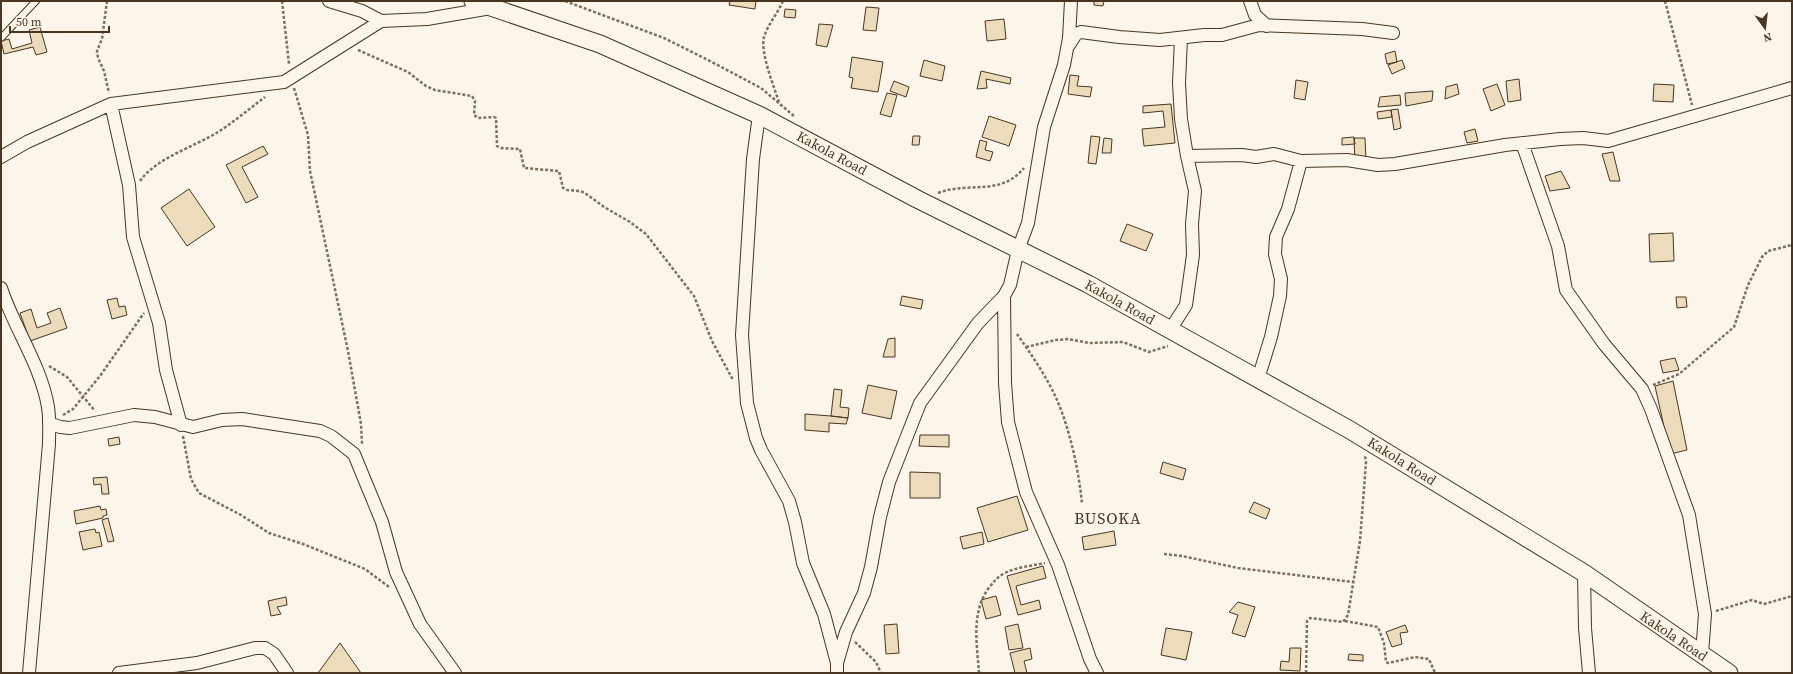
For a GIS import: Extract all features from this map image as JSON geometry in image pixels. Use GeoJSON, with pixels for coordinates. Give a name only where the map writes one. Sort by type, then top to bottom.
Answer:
{"type":"FeatureCollection","features":[{"type":"Feature","properties":{"kind":"main road","name":"Kakola Road"},"geometry":{"type":"LineString","coordinates":[[473,1],[600,44],[759,115],[914,197],[1088,284],[1362,437],[1584,573],[1729,673]]}},
{"type":"Feature","properties":{"kind":"street"},"geometry":{"type":"LineString","coordinates":[[329,1],[362,12],[381,21],[427,19],[494,8]]}},
{"type":"Feature","properties":{"kind":"street"},"geometry":{"type":"LineString","coordinates":[[837,668],[846,632],[864,593],[889,482],[920,403],[978,323],[1004,296],[1010,285],[1018,250],[1028,223],[1044,127],[1064,65],[1071,1]]}},
{"type":"Feature","properties":{"kind":"street"},"geometry":{"type":"LineString","coordinates":[[1250,1],[1255,15],[1268,26]]}},
{"type":"Feature","properties":{"kind":"street"},"geometry":{"type":"LineString","coordinates":[[1,156],[27,142],[111,104],[274,84],[291,79],[381,21]]}},
{"type":"Feature","properties":{"kind":"street"},"geometry":{"type":"LineString","coordinates":[[1067,48],[1076,34],[1081,32],[1160,40],[1204,35],[1222,35],[1259,25],[1362,29],[1393,33]]}},
{"type":"Feature","properties":{"kind":"street"},"geometry":{"type":"LineString","coordinates":[[1170,330],[1186,305],[1194,255],[1192,224],[1195,191],[1181,119],[1179,83],[1182,38]]}},
{"type":"Feature","properties":{"kind":"street"},"geometry":{"type":"LineString","coordinates":[[1187,156],[1242,155],[1256,157],[1274,154],[1301,161],[1347,160],[1378,165],[1395,164],[1522,143],[1583,138],[1608,141],[1792,88]]}},
{"type":"Feature","properties":{"kind":"street"},"geometry":{"type":"LineString","coordinates":[[111,104],[129,185],[131,200],[130,217],[133,237],[152,302],[160,323],[166,370],[181,425]]}},
{"type":"Feature","properties":{"kind":"street"},"geometry":{"type":"LineString","coordinates":[[759,115],[753,159],[742,328],[747,403],[756,438],[761,450],[789,501],[795,522],[803,563],[824,614],[837,668]]}},
{"type":"Feature","properties":{"kind":"street"},"geometry":{"type":"LineString","coordinates":[[1522,143],[1558,246],[1566,290],[1604,344],[1642,389],[1651,409],[1689,515],[1706,614],[1702,654]]}},
{"type":"Feature","properties":{"kind":"street"},"geometry":{"type":"LineString","coordinates":[[1258,379],[1271,337],[1280,296],[1281,279],[1275,254],[1276,237],[1288,209],[1301,161]]}},
{"type":"Feature","properties":{"kind":"street"},"geometry":{"type":"LineString","coordinates":[[1,288],[43,386],[48,407],[49,423],[47,475],[29,673]]}},
{"type":"Feature","properties":{"kind":"street"},"geometry":{"type":"LineString","coordinates":[[1004,296],[1005,384],[1008,422],[1026,492],[1056,560],[1090,659],[1097,673]]}},
{"type":"Feature","properties":{"kind":"street"},"geometry":{"type":"LineString","coordinates":[[49,423],[60,427],[70,428],[134,415],[144,415],[193,427],[222,420],[242,419],[320,431],[330,436],[351,451],[360,464],[382,522],[396,572],[420,624],[455,673]]}},
{"type":"Feature","properties":{"kind":"street"},"geometry":{"type":"LineString","coordinates":[[1584,573],[1585,628],[1589,673]]}},
{"type":"Feature","properties":{"kind":"street"},"geometry":{"type":"LineString","coordinates":[[119,673],[197,663],[255,648],[265,648],[274,654],[287,673]]}},
{"type":"Feature","properties":{"kind":"lane"},"geometry":{"type":"LineString","coordinates":[[1,38],[36,1]]}},
{"type":"Feature","properties":{"kind":"path"},"geometry":{"type":"LineString","coordinates":[[107,1],[102,39],[97,51],[98,58],[104,72],[111,104]]}},
{"type":"Feature","properties":{"kind":"path"},"geometry":{"type":"LineString","coordinates":[[282,1],[291,79],[308,135],[310,171],[348,351],[361,424],[362,447]]}},
{"type":"Feature","properties":{"kind":"path"},"geometry":{"type":"LineString","coordinates":[[565,1],[664,38],[761,88],[798,120]]}},
{"type":"Feature","properties":{"kind":"path"},"geometry":{"type":"LineString","coordinates":[[570,1],[579,7]]}},
{"type":"Feature","properties":{"kind":"path"},"geometry":{"type":"LineString","coordinates":[[779,103],[767,66],[764,38],[783,1]]}},
{"type":"Feature","properties":{"kind":"path"},"geometry":{"type":"LineString","coordinates":[[1665,1],[1695,117]]}},
{"type":"Feature","properties":{"kind":"path"},"geometry":{"type":"LineString","coordinates":[[345,44],[408,72],[426,86],[435,90],[472,96],[475,101],[474,115],[478,118],[495,117],[498,146],[501,148],[520,150],[524,168],[559,171],[563,188],[585,193],[646,234],[694,296],[712,341],[736,386]]}},
{"type":"Feature","properties":{"kind":"path"},"geometry":{"type":"LineString","coordinates":[[131,200],[136,186],[144,175],[162,162],[218,132],[265,97]]}},
{"type":"Feature","properties":{"kind":"path"},"geometry":{"type":"LineString","coordinates":[[914,197],[933,195],[947,189],[996,186],[1010,182],[1018,176],[1039,151]]}},
{"type":"Feature","properties":{"kind":"path"},"geometry":{"type":"LineString","coordinates":[[1642,389],[1679,374],[1705,350],[1726,335],[1734,327],[1738,319],[1740,307],[1748,285],[1762,257],[1768,251],[1792,245]]}},
{"type":"Feature","properties":{"kind":"path"},"geometry":{"type":"LineString","coordinates":[[49,423],[73,409],[100,376],[122,342],[152,302]]}},
{"type":"Feature","properties":{"kind":"path"},"geometry":{"type":"LineString","coordinates":[[1005,318],[1026,347],[1057,400],[1074,457],[1080,483],[1082,504]]}},
{"type":"Feature","properties":{"kind":"path"},"geometry":{"type":"LineString","coordinates":[[1026,347],[1049,341],[1068,339],[1089,343],[1124,342],[1150,352],[1187,340]]}},
{"type":"Feature","properties":{"kind":"path"},"geometry":{"type":"LineString","coordinates":[[31,356],[67,377],[105,422]]}},
{"type":"Feature","properties":{"kind":"path"},"geometry":{"type":"LineString","coordinates":[[181,425],[191,480],[199,494],[241,515],[269,533],[304,544],[365,569],[393,592]]}},
{"type":"Feature","properties":{"kind":"path"},"geometry":{"type":"LineString","coordinates":[[1345,621],[1348,615],[1360,541],[1366,462],[1362,437]]}},
{"type":"Feature","properties":{"kind":"path"},"geometry":{"type":"LineString","coordinates":[[1164,554],[1182,556],[1238,568],[1353,582]]}},
{"type":"Feature","properties":{"kind":"path"},"geometry":{"type":"LineString","coordinates":[[979,673],[977,614],[981,600],[995,579],[1003,574],[1017,569],[1056,560]]}},
{"type":"Feature","properties":{"kind":"path"},"geometry":{"type":"LineString","coordinates":[[1706,614],[1752,600],[1764,604],[1792,596]]}},
{"type":"Feature","properties":{"kind":"path"},"geometry":{"type":"LineString","coordinates":[[1306,673],[1307,621],[1310,618],[1378,626],[1384,643],[1386,662],[1388,663],[1415,657],[1429,659],[1435,673]]}},
{"type":"Feature","properties":{"kind":"path"},"geometry":{"type":"LineString","coordinates":[[846,632],[876,662],[881,673]]}},
{"type":"Feature","properties":{"kind":"building"},"geometry":{"type":"Polygon","coordinates":[[[730,1],[756,1],[755,9],[729,5],[730,1]]]}},
{"type":"Feature","properties":{"kind":"building"},"geometry":{"type":"Polygon","coordinates":[[[1094,1],[1104,1],[1103,6],[1094,5],[1094,1]]]}},
{"type":"Feature","properties":{"kind":"building"},"geometry":{"type":"Polygon","coordinates":[[[866,7],[879,8],[876,31],[863,30],[866,7]]]}},
{"type":"Feature","properties":{"kind":"building"},"geometry":{"type":"Polygon","coordinates":[[[785,9],[796,10],[795,18],[784,17],[785,9]]]}},
{"type":"Feature","properties":{"kind":"building"},"geometry":{"type":"Polygon","coordinates":[[[1004,19],[1006,39],[987,41],[985,21],[1004,19]]]}},
{"type":"Feature","properties":{"kind":"building"},"geometry":{"type":"Polygon","coordinates":[[[819,24],[833,25],[827,47],[816,45],[819,24]]]}},
{"type":"Feature","properties":{"kind":"building"},"geometry":{"type":"Polygon","coordinates":[[[40,27],[47,52],[36,55],[33,47],[4,54],[1,41],[9,39],[12,49],[32,43],[29,30],[40,27]]]}},
{"type":"Feature","properties":{"kind":"building"},"geometry":{"type":"Polygon","coordinates":[[[1395,51],[1397,62],[1387,64],[1385,54],[1395,51]]]}},
{"type":"Feature","properties":{"kind":"building"},"geometry":{"type":"Polygon","coordinates":[[[852,57],[883,62],[878,92],[851,88],[853,78],[849,77],[852,57]]]}},
{"type":"Feature","properties":{"kind":"building"},"geometry":{"type":"Polygon","coordinates":[[[924,60],[945,66],[942,81],[920,76],[924,60]]]}},
{"type":"Feature","properties":{"kind":"building"},"geometry":{"type":"Polygon","coordinates":[[[1402,60],[1405,68],[1392,74],[1388,65],[1402,60]]]}},
{"type":"Feature","properties":{"kind":"building"},"geometry":{"type":"Polygon","coordinates":[[[981,71],[1011,78],[1010,84],[986,79],[987,88],[977,89],[981,71]]]}},
{"type":"Feature","properties":{"kind":"building"},"geometry":{"type":"Polygon","coordinates":[[[1070,75],[1079,76],[1077,86],[1092,87],[1090,97],[1068,94],[1070,75]]]}},
{"type":"Feature","properties":{"kind":"building"},"geometry":{"type":"Polygon","coordinates":[[[1519,79],[1521,100],[1508,102],[1506,81],[1519,79]]]}},
{"type":"Feature","properties":{"kind":"building"},"geometry":{"type":"Polygon","coordinates":[[[1296,80],[1308,82],[1305,100],[1294,98],[1296,80]]]}},
{"type":"Feature","properties":{"kind":"building"},"geometry":{"type":"Polygon","coordinates":[[[894,81],[909,87],[906,97],[890,91],[894,81]]]}},
{"type":"Feature","properties":{"kind":"building"},"geometry":{"type":"Polygon","coordinates":[[[1457,84],[1459,94],[1445,99],[1446,87],[1457,84]]]}},
{"type":"Feature","properties":{"kind":"building"},"geometry":{"type":"Polygon","coordinates":[[[1497,84],[1505,105],[1491,111],[1483,89],[1497,84]]]}},
{"type":"Feature","properties":{"kind":"building"},"geometry":{"type":"Polygon","coordinates":[[[1654,84],[1674,85],[1673,102],[1653,101],[1654,84]]]}},
{"type":"Feature","properties":{"kind":"building"},"geometry":{"type":"Polygon","coordinates":[[[1433,91],[1432,101],[1406,106],[1405,93],[1433,91]]]}},
{"type":"Feature","properties":{"kind":"building"},"geometry":{"type":"Polygon","coordinates":[[[887,93],[897,95],[891,117],[880,114],[887,93]]]}},
{"type":"Feature","properties":{"kind":"building"},"geometry":{"type":"Polygon","coordinates":[[[1400,95],[1401,105],[1378,107],[1380,97],[1400,95]]]}},
{"type":"Feature","properties":{"kind":"building"},"geometry":{"type":"Polygon","coordinates":[[[1171,104],[1175,143],[1144,146],[1142,129],[1165,127],[1163,111],[1143,113],[1143,106],[1171,104]]]}},
{"type":"Feature","properties":{"kind":"building"},"geometry":{"type":"Polygon","coordinates":[[[1398,109],[1401,128],[1394,130],[1391,110],[1398,109]]]}},
{"type":"Feature","properties":{"kind":"building"},"geometry":{"type":"Polygon","coordinates":[[[1391,110],[1392,117],[1378,119],[1377,112],[1391,110]]]}},
{"type":"Feature","properties":{"kind":"building"},"geometry":{"type":"Polygon","coordinates":[[[989,116],[1016,125],[1009,146],[982,137],[989,116]]]}},
{"type":"Feature","properties":{"kind":"building"},"geometry":{"type":"Polygon","coordinates":[[[1475,129],[1478,141],[1467,143],[1464,132],[1475,129]]]}},
{"type":"Feature","properties":{"kind":"building"},"geometry":{"type":"Polygon","coordinates":[[[913,136],[920,136],[919,145],[912,145],[913,136]]]}},
{"type":"Feature","properties":{"kind":"building"},"geometry":{"type":"Polygon","coordinates":[[[1091,136],[1100,137],[1096,164],[1088,163],[1091,136]]]}},
{"type":"Feature","properties":{"kind":"building"},"geometry":{"type":"Polygon","coordinates":[[[1354,137],[1355,144],[1342,145],[1342,138],[1354,137]]]}},
{"type":"Feature","properties":{"kind":"building"},"geometry":{"type":"Polygon","coordinates":[[[1104,138],[1112,139],[1111,153],[1102,153],[1104,138]]]}},
{"type":"Feature","properties":{"kind":"building"},"geometry":{"type":"Polygon","coordinates":[[[1354,138],[1365,138],[1366,161],[1355,161],[1354,138]]]}},
{"type":"Feature","properties":{"kind":"building"},"geometry":{"type":"Polygon","coordinates":[[[980,140],[987,142],[985,150],[993,152],[990,161],[976,157],[980,140]]]}},
{"type":"Feature","properties":{"kind":"building"},"geometry":{"type":"Polygon","coordinates":[[[263,146],[268,154],[242,167],[258,197],[246,203],[226,165],[263,146]]]}},
{"type":"Feature","properties":{"kind":"building"},"geometry":{"type":"Polygon","coordinates":[[[1613,152],[1620,181],[1610,181],[1602,154],[1613,152]]]}},
{"type":"Feature","properties":{"kind":"building"},"geometry":{"type":"Polygon","coordinates":[[[1561,171],[1570,188],[1550,191],[1545,176],[1561,171]]]}},
{"type":"Feature","properties":{"kind":"building"},"geometry":{"type":"Polygon","coordinates":[[[189,189],[215,227],[187,246],[161,208],[189,189]]]}},
{"type":"Feature","properties":{"kind":"building"},"geometry":{"type":"Polygon","coordinates":[[[1127,224],[1153,234],[1146,251],[1120,241],[1127,224]]]}},
{"type":"Feature","properties":{"kind":"building"},"geometry":{"type":"Polygon","coordinates":[[[1673,233],[1674,261],[1650,262],[1649,234],[1673,233]]]}},
{"type":"Feature","properties":{"kind":"building"},"geometry":{"type":"Polygon","coordinates":[[[902,296],[923,300],[921,309],[900,305],[902,296]]]}},
{"type":"Feature","properties":{"kind":"building"},"geometry":{"type":"Polygon","coordinates":[[[1676,297],[1686,297],[1687,307],[1677,308],[1676,297]]]}},
{"type":"Feature","properties":{"kind":"building"},"geometry":{"type":"Polygon","coordinates":[[[117,298],[119,307],[125,306],[127,315],[112,319],[107,300],[117,298]]]}},
{"type":"Feature","properties":{"kind":"building"},"geometry":{"type":"Polygon","coordinates":[[[60,308],[67,328],[30,341],[20,313],[31,309],[37,328],[51,323],[47,313],[60,308]]]}},
{"type":"Feature","properties":{"kind":"building"},"geometry":{"type":"Polygon","coordinates":[[[895,338],[895,357],[883,357],[888,339],[895,338]]]}},
{"type":"Feature","properties":{"kind":"building"},"geometry":{"type":"Polygon","coordinates":[[[1675,358],[1679,370],[1663,373],[1660,361],[1675,358]]]}},
{"type":"Feature","properties":{"kind":"building"},"geometry":{"type":"Polygon","coordinates":[[[1673,381],[1687,450],[1670,454],[1655,386],[1673,381]]]}},
{"type":"Feature","properties":{"kind":"building"},"geometry":{"type":"Polygon","coordinates":[[[868,385],[897,391],[891,419],[862,413],[868,385]]]}},
{"type":"Feature","properties":{"kind":"building"},"geometry":{"type":"Polygon","coordinates":[[[834,389],[842,390],[840,407],[849,408],[848,418],[831,416],[834,389]]]}},
{"type":"Feature","properties":{"kind":"building"},"geometry":{"type":"Polygon","coordinates":[[[805,414],[848,418],[846,424],[829,423],[829,432],[805,430],[805,414]]]}},
{"type":"Feature","properties":{"kind":"building"},"geometry":{"type":"Polygon","coordinates":[[[920,435],[949,435],[949,447],[919,446],[920,435]]]}},
{"type":"Feature","properties":{"kind":"building"},"geometry":{"type":"Polygon","coordinates":[[[119,437],[120,444],[109,446],[108,439],[119,437]]]}},
{"type":"Feature","properties":{"kind":"building"},"geometry":{"type":"Polygon","coordinates":[[[1163,462],[1186,469],[1183,480],[1160,473],[1163,462]]]}},
{"type":"Feature","properties":{"kind":"building"},"geometry":{"type":"Polygon","coordinates":[[[910,472],[940,473],[940,498],[910,498],[910,472]]]}},
{"type":"Feature","properties":{"kind":"building"},"geometry":{"type":"Polygon","coordinates":[[[107,477],[109,494],[102,494],[101,484],[94,485],[93,478],[107,477]]]}},
{"type":"Feature","properties":{"kind":"building"},"geometry":{"type":"Polygon","coordinates":[[[1017,496],[1028,530],[988,542],[977,508],[1017,496]]]}},
{"type":"Feature","properties":{"kind":"building"},"geometry":{"type":"Polygon","coordinates":[[[1254,502],[1270,509],[1266,519],[1249,512],[1254,502]]]}},
{"type":"Feature","properties":{"kind":"building"},"geometry":{"type":"Polygon","coordinates":[[[100,506],[101,510],[106,509],[107,515],[103,516],[103,518],[76,524],[74,511],[100,506]]]}},
{"type":"Feature","properties":{"kind":"building"},"geometry":{"type":"Polygon","coordinates":[[[108,518],[114,541],[108,542],[102,520],[108,518]]]}},
{"type":"Feature","properties":{"kind":"building"},"geometry":{"type":"Polygon","coordinates":[[[95,529],[96,533],[99,532],[102,546],[83,550],[79,532],[95,529]]]}},
{"type":"Feature","properties":{"kind":"building"},"geometry":{"type":"Polygon","coordinates":[[[1114,531],[1116,545],[1084,550],[1082,537],[1114,531]]]}},
{"type":"Feature","properties":{"kind":"building"},"geometry":{"type":"Polygon","coordinates":[[[982,532],[984,544],[963,549],[960,537],[982,532]]]}},
{"type":"Feature","properties":{"kind":"building"},"geometry":{"type":"Polygon","coordinates":[[[1043,566],[1046,578],[1016,586],[1021,605],[1039,600],[1041,609],[1018,615],[1007,576],[1043,566]]]}},
{"type":"Feature","properties":{"kind":"building"},"geometry":{"type":"Polygon","coordinates":[[[996,596],[1001,615],[986,619],[981,600],[996,596]]]}},
{"type":"Feature","properties":{"kind":"building"},"geometry":{"type":"Polygon","coordinates":[[[286,597],[287,605],[277,607],[281,614],[271,616],[268,601],[286,597]]]}},
{"type":"Feature","properties":{"kind":"building"},"geometry":{"type":"Polygon","coordinates":[[[1238,602],[1255,607],[1245,637],[1232,633],[1238,615],[1229,612],[1238,602]]]}},
{"type":"Feature","properties":{"kind":"building"},"geometry":{"type":"Polygon","coordinates":[[[897,624],[899,653],[886,654],[884,625],[897,624]]]}},
{"type":"Feature","properties":{"kind":"building"},"geometry":{"type":"Polygon","coordinates":[[[1018,624],[1023,648],[1009,650],[1005,627],[1018,624]]]}},
{"type":"Feature","properties":{"kind":"building"},"geometry":{"type":"Polygon","coordinates":[[[1405,625],[1408,632],[1400,633],[1402,644],[1392,647],[1386,632],[1405,625]]]}},
{"type":"Feature","properties":{"kind":"building"},"geometry":{"type":"Polygon","coordinates":[[[1166,628],[1192,632],[1186,660],[1161,655],[1166,628]]]}},
{"type":"Feature","properties":{"kind":"building"},"geometry":{"type":"Polygon","coordinates":[[[340,643],[361,673],[318,673],[340,643]]]}},
{"type":"Feature","properties":{"kind":"building"},"geometry":{"type":"Polygon","coordinates":[[[1030,648],[1032,659],[1024,661],[1027,673],[1015,673],[1010,653],[1030,648]]]}},
{"type":"Feature","properties":{"kind":"building"},"geometry":{"type":"Polygon","coordinates":[[[1290,648],[1301,648],[1300,671],[1280,670],[1281,661],[1289,662],[1290,648]]]}},
{"type":"Feature","properties":{"kind":"building"},"geometry":{"type":"Polygon","coordinates":[[[1349,654],[1363,655],[1363,661],[1348,660],[1349,654]]]}},
{"type":"Feature","properties":{"kind":"district","name":"BUSOKA"},"geometry":{"type":"Point","coordinates":[1108,518]}}]}
